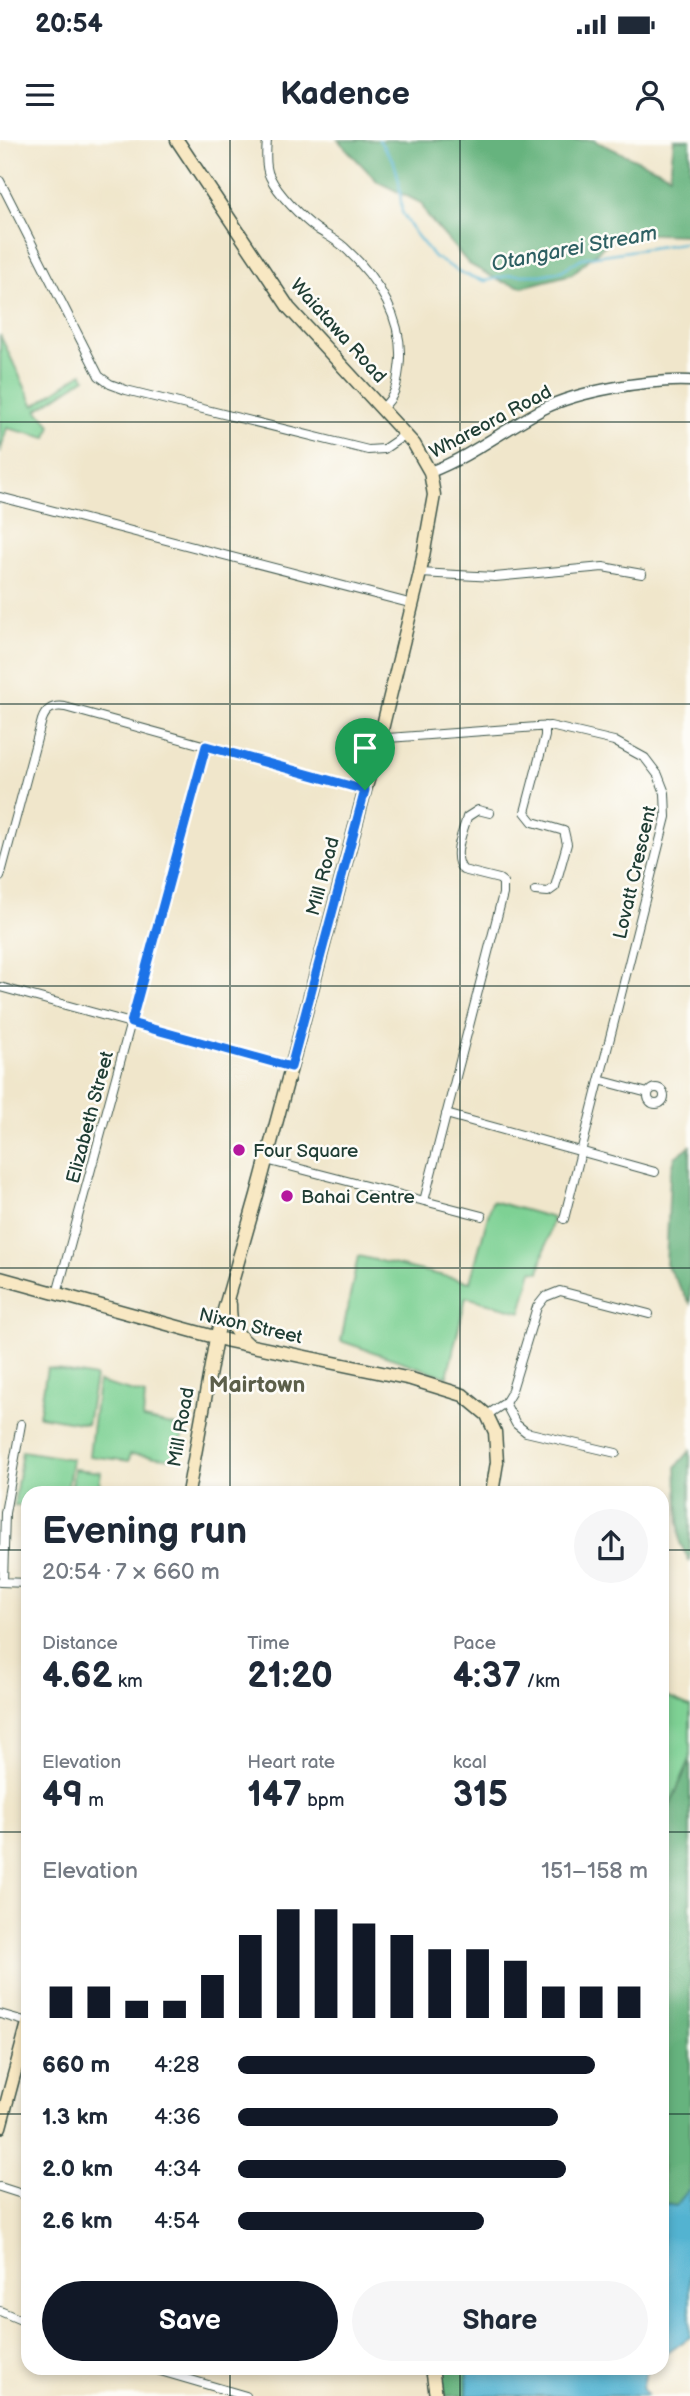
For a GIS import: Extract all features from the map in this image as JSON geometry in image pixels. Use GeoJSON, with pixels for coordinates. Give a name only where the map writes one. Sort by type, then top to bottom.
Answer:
{"type":"FeatureCollection","features":[{"type":"Feature","properties":{"kind":"main road","name":"Waiatawa Road"},"geometry":{"type":"LineString","coordinates":[[177,140],[289,308],[414,443],[430,472]]}},
{"type":"Feature","properties":{"kind":"main road","name":"Mill Road"},"geometry":{"type":"LineString","coordinates":[[189,1486],[216,1338],[381,736],[419,573],[434,495],[430,472]]}},
{"type":"Feature","properties":{"kind":"main road","name":"Nixon Street"},"geometry":{"type":"LineString","coordinates":[[0,1278],[216,1338],[411,1379],[453,1391],[472,1401],[487,1415]]}},
{"type":"Feature","properties":{"kind":"main road","name":"Mill Road"},"geometry":{"type":"LineString","coordinates":[[230,1287],[231,1324],[249,1346]]}},
{"type":"Feature","properties":{"kind":"main road"},"geometry":{"type":"LineString","coordinates":[[487,1415],[497,1439],[493,1486]]}},
{"type":"Feature","properties":{"kind":"main road"},"geometry":{"type":"LineString","coordinates":[[0,2127],[21,2048]]}},
{"type":"Feature","properties":{"kind":"main road"},"geometry":{"type":"LineString","coordinates":[[433,2375],[436,2396]]}},
{"type":"Feature","properties":{"kind":"street"},"geometry":{"type":"LineString","coordinates":[[267,140],[269,176],[290,203],[315,228],[342,245],[366,270],[386,298],[398,330],[401,357],[394,393],[391,401],[383,408]]}},
{"type":"Feature","properties":{"kind":"street"},"geometry":{"type":"LineString","coordinates":[[0,181],[71,323],[104,381],[127,390],[359,449],[380,450],[406,434]]}},
{"type":"Feature","properties":{"kind":"street","name":"Whareora Road"},"geometry":{"type":"LineString","coordinates":[[430,472],[556,403],[653,381],[690,381]]}},
{"type":"Feature","properties":{"kind":"street"},"geometry":{"type":"LineString","coordinates":[[0,497],[412,604]]}},
{"type":"Feature","properties":{"kind":"street"},"geometry":{"type":"LineString","coordinates":[[419,573],[495,578],[603,567],[642,574]]}},
{"type":"Feature","properties":{"kind":"street"},"geometry":{"type":"LineString","coordinates":[[0,877],[42,720],[50,709],[65,707],[365,790]]}},
{"type":"Feature","properties":{"kind":"street"},"geometry":{"type":"LineString","coordinates":[[535,891],[548,892],[555,887],[567,845],[564,831],[533,822],[526,812],[545,736],[545,726]]}},
{"type":"Feature","properties":{"kind":"street","name":"Lovatt Crescent"},"geometry":{"type":"LineString","coordinates":[[381,736],[545,726],[566,728],[625,745],[650,764],[665,793],[666,817],[564,1219]]}},
{"type":"Feature","properties":{"kind":"street","name":"Elizabeth Street"},"geometry":{"type":"LineString","coordinates":[[57,1294],[206,746]]}},
{"type":"Feature","properties":{"kind":"street"},"geometry":{"type":"LineString","coordinates":[[424,1201],[503,894],[503,882],[499,878],[463,870],[458,863],[467,817],[474,811],[490,813]]}},
{"type":"Feature","properties":{"kind":"street"},"geometry":{"type":"LineString","coordinates":[[0,987],[291,1067]]}},
{"type":"Feature","properties":{"kind":"street"},"geometry":{"type":"LineString","coordinates":[[599,1080],[648,1093]]}},
{"type":"Feature","properties":{"kind":"street"},"geometry":{"type":"LineString","coordinates":[[446,1114],[655,1172]]}},
{"type":"Feature","properties":{"kind":"street"},"geometry":{"type":"LineString","coordinates":[[266,1160],[481,1216]]}},
{"type":"Feature","properties":{"kind":"street"},"geometry":{"type":"LineString","coordinates":[[487,1415],[505,1403],[516,1382],[537,1307],[545,1297],[560,1292],[649,1314]]}},
{"type":"Feature","properties":{"kind":"street"},"geometry":{"type":"LineString","coordinates":[[505,1403],[516,1424],[526,1432],[616,1453]]}},
{"type":"Feature","properties":{"kind":"street"},"geometry":{"type":"LineString","coordinates":[[21,1424],[5,1513],[1,1582],[21,1583]]}},
{"type":"Feature","properties":{"kind":"street"},"geometry":{"type":"LineString","coordinates":[[0,2014],[21,2020]]}},
{"type":"Feature","properties":{"kind":"street"},"geometry":{"type":"LineString","coordinates":[[0,2187],[21,2194]]}},
{"type":"Feature","properties":{"kind":"street"},"geometry":{"type":"LineString","coordinates":[[0,2311],[21,2320]]}},
{"type":"Feature","properties":{"kind":"street"},"geometry":{"type":"LineString","coordinates":[[170,2375],[220,2392],[246,2396]]}},
{"type":"Feature","properties":{"kind":"green space"},"geometry":{"type":"Polygon","coordinates":[[[338,140],[593,140],[670,175],[674,140],[690,140],[690,235],[619,233],[572,274],[522,287],[500,281],[469,264],[428,217],[421,203],[378,182],[338,140]]]}},
{"type":"Feature","properties":{"kind":"green space"},"geometry":{"type":"Polygon","coordinates":[[[0,335],[34,406],[82,373],[85,378],[37,410],[51,425],[47,438],[7,428],[0,453],[0,335]]]}},
{"type":"Feature","properties":{"kind":"green space"},"geometry":{"type":"Polygon","coordinates":[[[690,1146],[690,1303],[666,1265],[670,1176],[675,1157],[690,1146]]]}},
{"type":"Feature","properties":{"kind":"green space"},"geometry":{"type":"Polygon","coordinates":[[[492,1201],[553,1218],[539,1272],[532,1271],[521,1312],[466,1297],[447,1377],[341,1341],[358,1256],[470,1282],[492,1201]]]}},
{"type":"Feature","properties":{"kind":"green space"},"geometry":{"type":"Polygon","coordinates":[[[47,1368],[95,1377],[87,1424],[39,1416],[47,1368]]]}},
{"type":"Feature","properties":{"kind":"green space"},"geometry":{"type":"Polygon","coordinates":[[[98,1382],[145,1395],[143,1419],[186,1428],[173,1459],[130,1454],[129,1461],[89,1456],[98,1382]]]}},
{"type":"Feature","properties":{"kind":"green space"},"geometry":{"type":"Polygon","coordinates":[[[22,1451],[72,1459],[68,1486],[21,1486],[21,1506],[14,1505],[22,1451]]]}},
{"type":"Feature","properties":{"kind":"green space"},"geometry":{"type":"Polygon","coordinates":[[[690,1451],[690,1562],[680,1543],[676,1467],[690,1451]]]}},
{"type":"Feature","properties":{"kind":"green space"},"geometry":{"type":"Polygon","coordinates":[[[74,1469],[101,1472],[99,1486],[72,1486],[74,1469]]]}},
{"type":"Feature","properties":{"kind":"green space"},"geometry":{"type":"Polygon","coordinates":[[[669,1698],[690,1707],[690,1760],[669,1808],[669,1698]]]}},
{"type":"Feature","properties":{"kind":"green space"},"geometry":{"type":"Polygon","coordinates":[[[690,1760],[690,2188],[676,2206],[669,2204],[669,1808],[690,1760]]]}},
{"type":"Feature","properties":{"kind":"green space"},"geometry":{"type":"Polygon","coordinates":[[[442,2375],[468,2375],[467,2396],[444,2396],[442,2375]]]}},
{"type":"Feature","properties":{"kind":"water"},"geometry":{"type":"Polygon","coordinates":[[[690,2188],[690,2337],[669,2352],[669,2205],[676,2206],[690,2188]]]}},
{"type":"Feature","properties":{"kind":"water"},"geometry":{"type":"Polygon","coordinates":[[[468,2375],[646,2375],[642,2388],[648,2396],[467,2396],[468,2375]]]}},
{"type":"Feature","properties":{"kind":"waterway","name":"Otangarei Stream"},"geometry":{"type":"LineString","coordinates":[[379,140],[394,162],[402,212],[414,232],[434,257],[463,274],[485,281],[511,275],[541,275],[561,271],[582,258],[690,242]]}},
{"type":"Feature","properties":{"kind":"place","name":"Four Square"},"geometry":{"type":"Point","coordinates":[239,1150]}},
{"type":"Feature","properties":{"kind":"place","name":"Bahai Centre"},"geometry":{"type":"Point","coordinates":[287,1196]}},
{"type":"Feature","properties":{"kind":"district","name":"Mairtown"},"geometry":{"type":"Point","coordinates":[257,1384]}},
{"type":"Feature","properties":{"kind":"route"},"geometry":{"type":"LineString","coordinates":[[206,746],[365,790],[291,1067],[131,1023],[206,746]]}}]}
